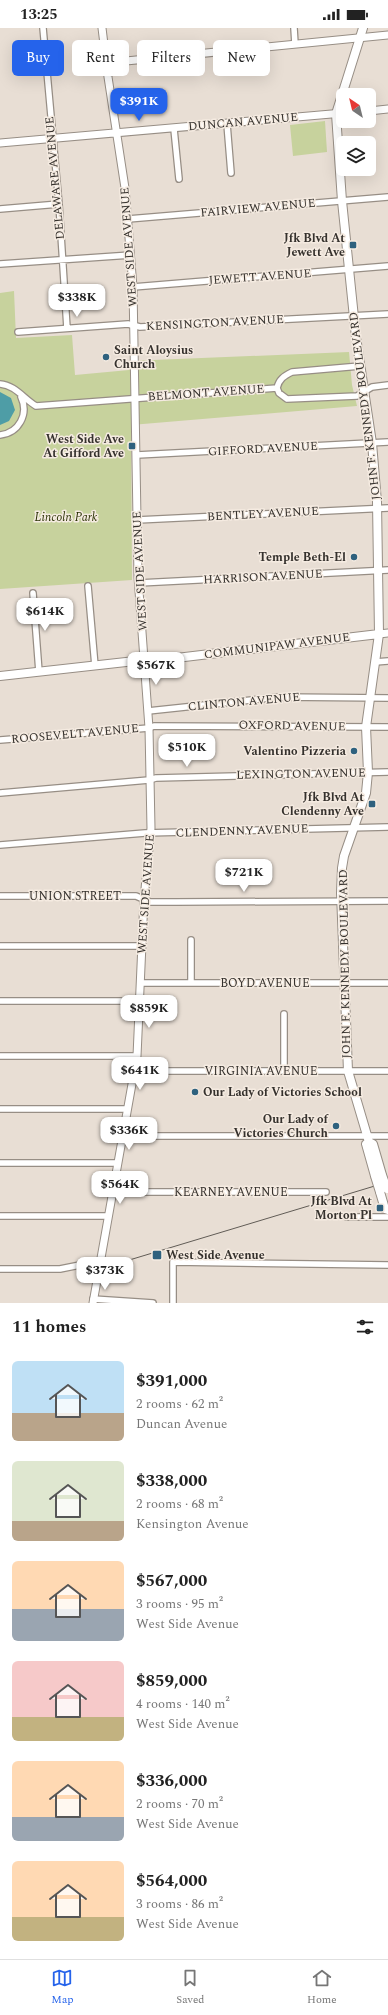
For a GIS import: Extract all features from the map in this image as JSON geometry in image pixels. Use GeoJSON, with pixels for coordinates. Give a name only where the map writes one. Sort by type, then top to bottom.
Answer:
{"type":"FeatureCollection","features":[{"type":"Feature","properties":{"kind":"main road","name":"WEST SIDE AVENUE"},"geometry":{"type":"LineString","coordinates":[[102,28],[103,40]]}},
{"type":"Feature","properties":{"kind":"main road","name":"JOHN F. KENNEDY BOULEVARD"},"geometry":{"type":"LineString","coordinates":[[346,88],[363,28]]}},
{"type":"Feature","properties":{"kind":"main road"},"geometry":{"type":"LineString","coordinates":[[129,61],[388,35]]}},
{"type":"Feature","properties":{"kind":"main road","name":"WEST SIDE AVENUE"},"geometry":{"type":"LineString","coordinates":[[93,1301],[137,1056],[144,899],[150,833],[149,728],[139,583],[137,520],[133,287],[128,219],[108,76]]}},
{"type":"Feature","properties":{"kind":"main road"},"geometry":{"type":"LineString","coordinates":[[376,110],[388,109]]}},
{"type":"Feature","properties":{"kind":"main road","name":"DUNCAN AVENUE"},"geometry":{"type":"LineString","coordinates":[[0,143],[174,129],[336,113]]}},
{"type":"Feature","properties":{"kind":"main road","name":"JOHN F. KENNEDY BOULEVARD"},"geometry":{"type":"LineString","coordinates":[[340,128],[342,201],[360,366],[372,443],[378,508],[379,634],[366,727],[368,772],[366,794],[342,868],[341,902],[348,1071],[368,1139],[373,1144],[379,1176],[385,1191],[385,1208],[388,1210]]}},
{"type":"Feature","properties":{"kind":"main road","name":"COMMUNIPAW AVENUE"},"geometry":{"type":"LineString","coordinates":[[0,676],[388,633]]}},
{"type":"Feature","properties":{"kind":"street","name":"DELAWARE AVENUE"},"geometry":{"type":"LineString","coordinates":[[43,28],[59,204],[67,328]]}},
{"type":"Feature","properties":{"kind":"street"},"geometry":{"type":"LineString","coordinates":[[294,28],[296,44]]}},
{"type":"Feature","properties":{"kind":"street"},"geometry":{"type":"LineString","coordinates":[[227,124],[232,172]]}},
{"type":"Feature","properties":{"kind":"street"},"geometry":{"type":"LineString","coordinates":[[174,129],[179,179]]}},
{"type":"Feature","properties":{"kind":"street","name":"FAIRVIEW AVENUE"},"geometry":{"type":"LineString","coordinates":[[128,219],[388,197]]}},
{"type":"Feature","properties":{"kind":"street"},"geometry":{"type":"LineString","coordinates":[[0,209],[59,204]]}},
{"type":"Feature","properties":{"kind":"street"},"geometry":{"type":"LineString","coordinates":[[0,264],[62,258],[131,255]]}},
{"type":"Feature","properties":{"kind":"street","name":"JEWETT AVENUE"},"geometry":{"type":"LineString","coordinates":[[133,287],[388,266]]}},
{"type":"Feature","properties":{"kind":"street","name":"KENSINGTON AVENUE"},"geometry":{"type":"LineString","coordinates":[[18,332],[128,324],[140,327],[388,314]]}},
{"type":"Feature","properties":{"kind":"street"},"geometry":{"type":"LineString","coordinates":[[277,388],[278,382],[284,376],[292,372],[360,366]]}},
{"type":"Feature","properties":{"kind":"street"},"geometry":{"type":"LineString","coordinates":[[0,384],[12,388],[36,406]]}},
{"type":"Feature","properties":{"kind":"street","name":"BELMONT AVENUE"},"geometry":{"type":"LineString","coordinates":[[136,398],[277,388],[279,392],[287,399],[357,396],[372,387],[388,386]]}},
{"type":"Feature","properties":{"kind":"street"},"geometry":{"type":"LineString","coordinates":[[20,395],[24,406],[23,418]]}},
{"type":"Feature","properties":{"kind":"street"},"geometry":{"type":"LineString","coordinates":[[0,435],[14,430],[29,411],[36,406],[136,398]]}},
{"type":"Feature","properties":{"kind":"street","name":"GIFFORD AVENUE"},"geometry":{"type":"LineString","coordinates":[[137,455],[388,442]]}},
{"type":"Feature","properties":{"kind":"street","name":"BENTLEY AVENUE"},"geometry":{"type":"LineString","coordinates":[[137,520],[388,508]]}},
{"type":"Feature","properties":{"kind":"street","name":"HARRISON AVENUE"},"geometry":{"type":"LineString","coordinates":[[139,583],[388,570]]}},
{"type":"Feature","properties":{"kind":"street"},"geometry":{"type":"LineString","coordinates":[[88,586],[95,666]]}},
{"type":"Feature","properties":{"kind":"street"},"geometry":{"type":"LineString","coordinates":[[33,593],[39,672]]}},
{"type":"Feature","properties":{"kind":"street"},"geometry":{"type":"LineString","coordinates":[[375,662],[388,661]]}},
{"type":"Feature","properties":{"kind":"street","name":"CLINTON AVENUE"},"geometry":{"type":"LineString","coordinates":[[148,711],[279,697],[388,698]]}},
{"type":"Feature","properties":{"kind":"street","name":"OXFORD AVENUE"},"geometry":{"type":"LineString","coordinates":[[149,728],[154,726],[199,725],[388,727]]}},
{"type":"Feature","properties":{"kind":"street","name":"ROOSEVELT AVENUE"},"geometry":{"type":"LineString","coordinates":[[0,740],[149,728]]}},
{"type":"Feature","properties":{"kind":"street","name":"LEXINGTON AVENUE"},"geometry":{"type":"LineString","coordinates":[[0,793],[150,780],[156,778],[388,772]]}},
{"type":"Feature","properties":{"kind":"street","name":"CLENDENNY AVENUE"},"geometry":{"type":"LineString","coordinates":[[0,845],[150,833],[388,827]]}},
{"type":"Feature","properties":{"kind":"street","name":"UNION STREET"},"geometry":{"type":"LineString","coordinates":[[0,896],[130,896],[150,902],[388,901]]}},
{"type":"Feature","properties":{"kind":"street"},"geometry":{"type":"LineString","coordinates":[[191,940],[191,983]]}},
{"type":"Feature","properties":{"kind":"street"},"geometry":{"type":"LineString","coordinates":[[0,946],[142,946]]}},
{"type":"Feature","properties":{"kind":"street","name":"BOYD AVENUE"},"geometry":{"type":"LineString","coordinates":[[141,983],[388,983]]}},
{"type":"Feature","properties":{"kind":"street"},"geometry":{"type":"LineString","coordinates":[[0,1001],[140,1001]]}},
{"type":"Feature","properties":{"kind":"street"},"geometry":{"type":"LineString","coordinates":[[284,1014],[284,1070]]}},
{"type":"Feature","properties":{"kind":"street"},"geometry":{"type":"LineString","coordinates":[[0,1056],[137,1056]]}},
{"type":"Feature","properties":{"kind":"street","name":"VIRGINIA AVENUE"},"geometry":{"type":"LineString","coordinates":[[134,1071],[388,1071]]}},
{"type":"Feature","properties":{"kind":"street"},"geometry":{"type":"LineString","coordinates":[[0,1109],[127,1109]]}},
{"type":"Feature","properties":{"kind":"street"},"geometry":{"type":"LineString","coordinates":[[122,1136],[368,1139],[388,1136]]}},
{"type":"Feature","properties":{"kind":"street"},"geometry":{"type":"LineString","coordinates":[[0,1163],[118,1163]]}},
{"type":"Feature","properties":{"kind":"street","name":"KEARNEY AVENUE"},"geometry":{"type":"LineString","coordinates":[[112,1192],[326,1192]]}},
{"type":"Feature","properties":{"kind":"street"},"geometry":{"type":"LineString","coordinates":[[0,1216],[108,1216]]}},
{"type":"Feature","properties":{"kind":"street"},"geometry":{"type":"LineString","coordinates":[[347,1217],[388,1217]]}},
{"type":"Feature","properties":{"kind":"street"},"geometry":{"type":"LineString","coordinates":[[0,1270],[60,1269],[100,1261]]}},
{"type":"Feature","properties":{"kind":"street"},"geometry":{"type":"LineString","coordinates":[[173,1303],[173,1262],[388,1266]]}},
{"type":"Feature","properties":{"kind":"street"},"geometry":{"type":"LineString","coordinates":[[93,1301],[153,1303]]}},
{"type":"Feature","properties":{"kind":"green space"},"geometry":{"type":"Polygon","coordinates":[[[325,121],[327,152],[293,156],[290,125],[325,121]]]}},
{"type":"Feature","properties":{"kind":"green space","name":"Lincoln Park"},"geometry":{"type":"Polygon","coordinates":[[[14,291],[16,338],[72,335],[75,375],[129,370],[129,361],[349,352],[352,385],[357,406],[131,425],[132,580],[0,589],[0,293],[14,291]]]}},
{"type":"Feature","properties":{"kind":"water"},"geometry":{"type":"Polygon","coordinates":[[[0,392],[11,398],[15,410],[9,421],[0,425],[0,392]]]}},
{"type":"Feature","properties":{"kind":"tram line"},"geometry":{"type":"LineString","coordinates":[[126,1261],[388,1182]]}},
{"type":"Feature","properties":{"kind":"place","name":"Jfk Blvd At Jewett Ave"},"geometry":{"type":"Point","coordinates":[353,245]}},
{"type":"Feature","properties":{"kind":"place","name":"Saint Aloysius Church"},"geometry":{"type":"Point","coordinates":[106,357]}},
{"type":"Feature","properties":{"kind":"place","name":"West Side Ave At Gifford Ave"},"geometry":{"type":"Point","coordinates":[132,446]}},
{"type":"Feature","properties":{"kind":"place","name":"Temple Beth-El"},"geometry":{"type":"Point","coordinates":[354,557]}},
{"type":"Feature","properties":{"kind":"place","name":"Valentino Pizzeria"},"geometry":{"type":"Point","coordinates":[354,751]}},
{"type":"Feature","properties":{"kind":"place","name":"Jfk Blvd At Clendenny Ave"},"geometry":{"type":"Point","coordinates":[372,804]}},
{"type":"Feature","properties":{"kind":"place","name":"Our Lady of Victories School"},"geometry":{"type":"Point","coordinates":[195,1092]}},
{"type":"Feature","properties":{"kind":"place","name":"Our Lady of Victories Church"},"geometry":{"type":"Point","coordinates":[336,1126]}},
{"type":"Feature","properties":{"kind":"place","name":"Jfk Blvd At Morton Pl"},"geometry":{"type":"Point","coordinates":[380,1208]}},
{"type":"Feature","properties":{"kind":"place","name":"West Side Avenue"},"geometry":{"type":"Point","coordinates":[157,1255]}}]}
